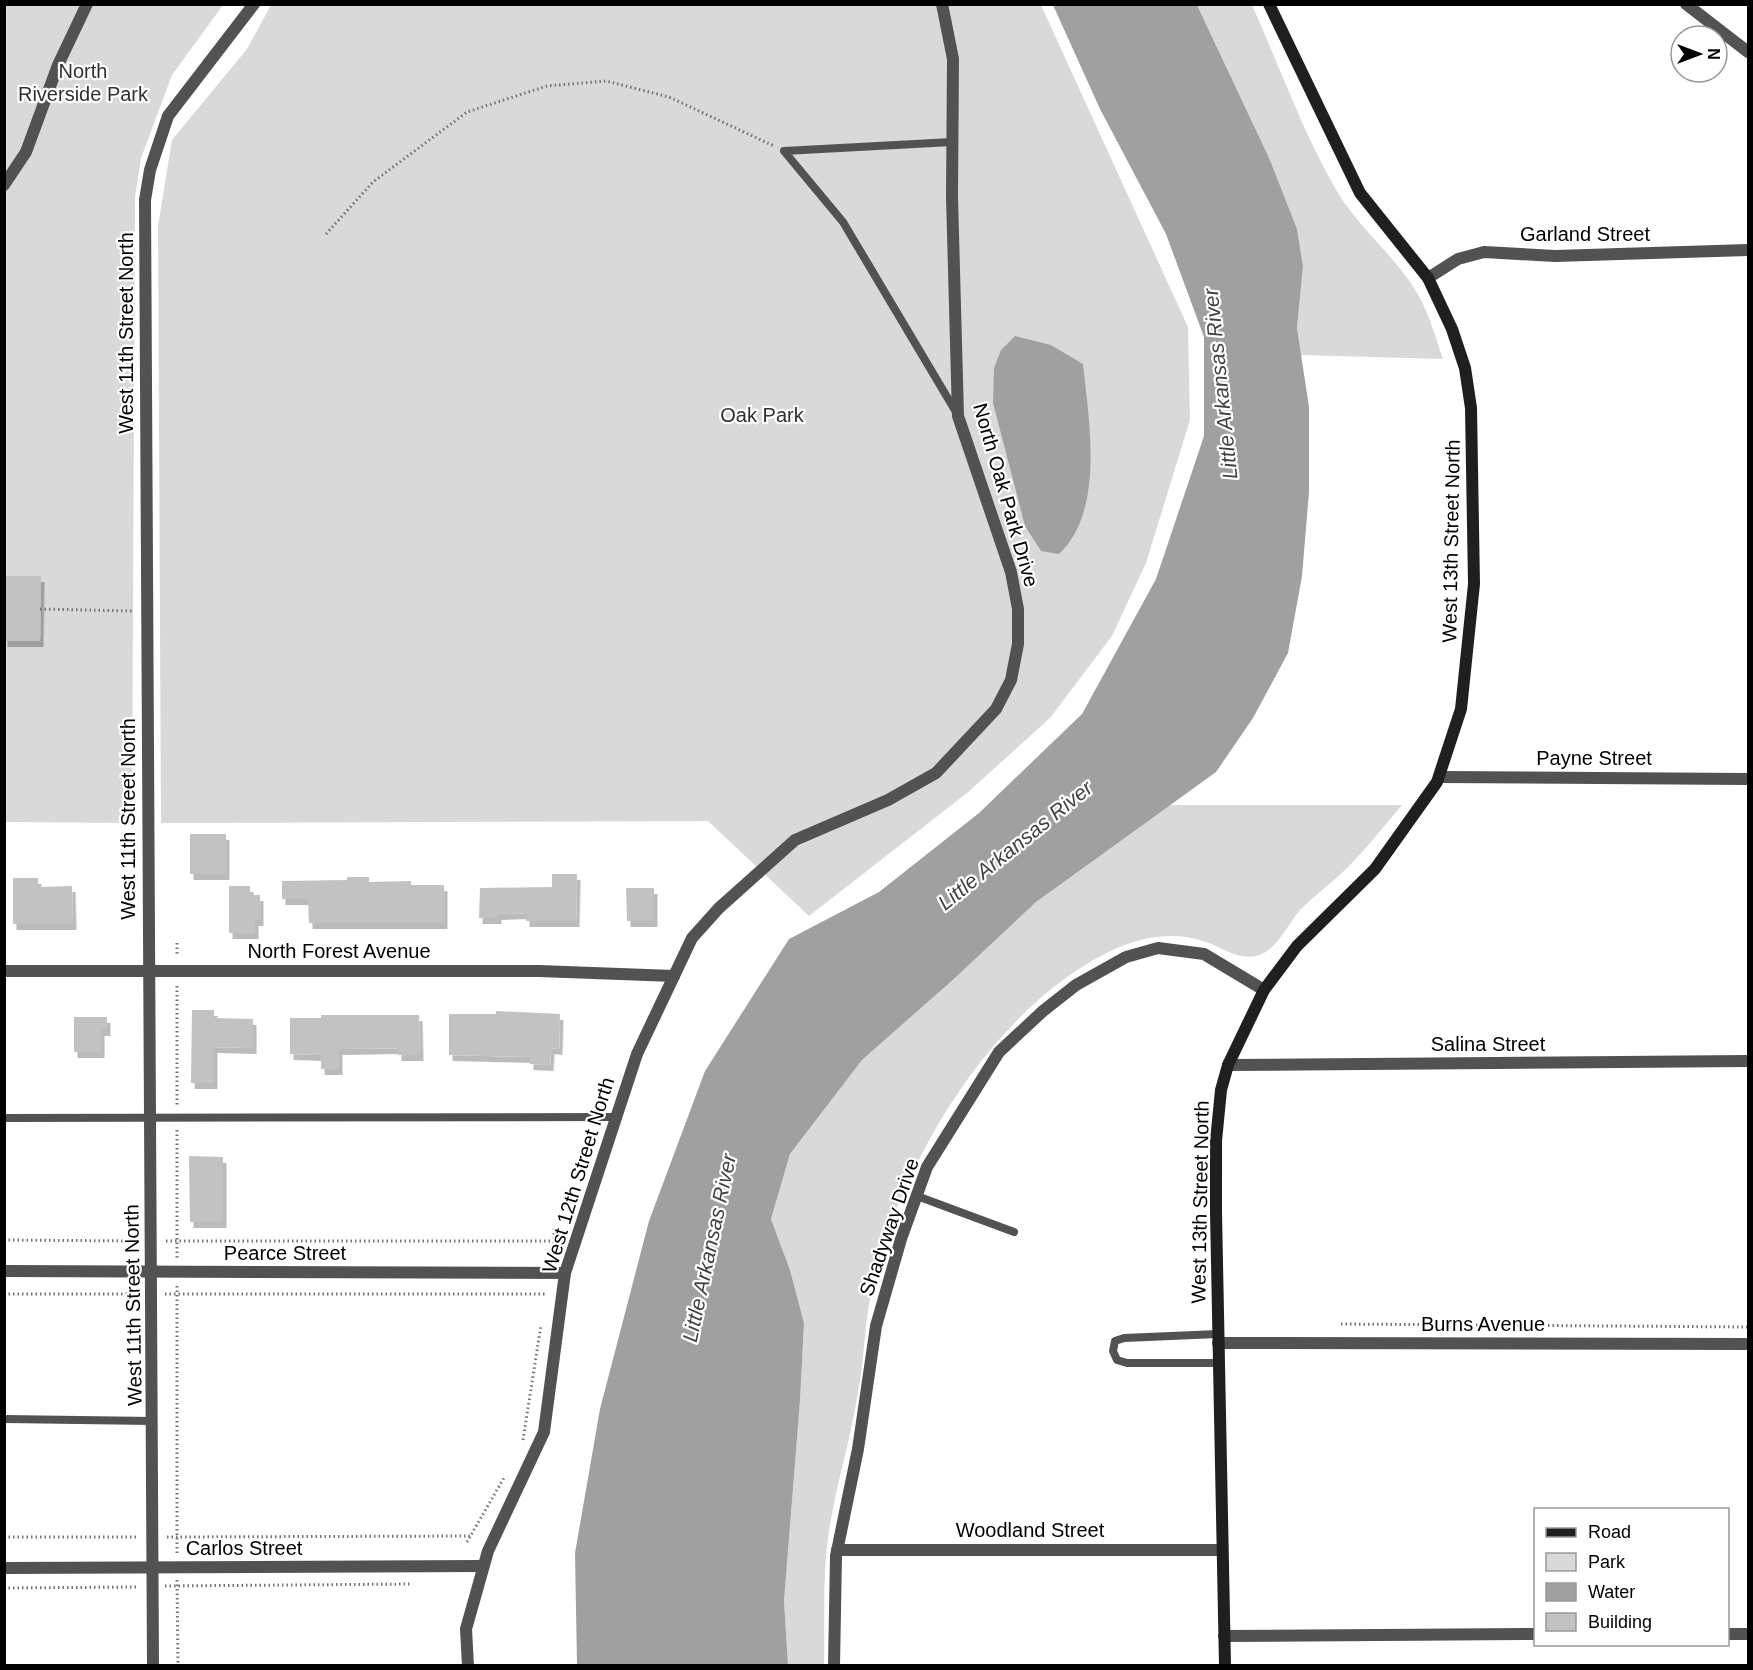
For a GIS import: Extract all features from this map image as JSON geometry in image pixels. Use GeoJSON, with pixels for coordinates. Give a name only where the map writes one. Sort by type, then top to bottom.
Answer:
{"type":"FeatureCollection","features":[{"type":"Feature","properties":{"kind":"street"},"geometry":{"type":"LineString","coordinates":[[4,185],[26,152],[58,65],[87,4]]}},
{"type":"Feature","properties":{"kind":"street","name":"West 11th Street North"},"geometry":{"type":"LineString","coordinates":[[153,1665],[146,200],[150,170],[168,116],[254,4]]}},
{"type":"Feature","properties":{"kind":"street","name":"North Oak Park Drive"},"geometry":{"type":"LineString","coordinates":[[674,976],[692,938],[758,871],[795,840],[888,800],[936,773],[996,709],[1011,680],[1018,644],[1018,609],[1011,572],[958,416],[952,142],[953,59],[942,4]]}},
{"type":"Feature","properties":{"kind":"street","name":"West 13th Street North"},"geometry":{"type":"LineString","coordinates":[[1225,1665],[1216,1141],[1221,1090],[1228,1065],[1263,990],[1297,946],[1375,869],[1438,777],[1461,709],[1469,650],[1474,584],[1471,408],[1465,368],[1452,329],[1428,278],[1360,193],[1269,4]]}},
{"type":"Feature","properties":{"kind":"street"},"geometry":{"type":"LineString","coordinates":[[1686,4],[1749,52]]}},
{"type":"Feature","properties":{"kind":"street","name":"Garland Street"},"geometry":{"type":"LineString","coordinates":[[1428,278],[1458,259],[1484,252],[1555,256],[1749,250]]}},
{"type":"Feature","properties":{"kind":"street","name":"Payne Street"},"geometry":{"type":"LineString","coordinates":[[1438,777],[1749,779]]}},
{"type":"Feature","properties":{"kind":"street","name":"Shadyway Drive"},"geometry":{"type":"LineString","coordinates":[[834,1665],[837,1550],[858,1449],[876,1326],[901,1239],[927,1167],[999,1052],[1043,1011],[1076,985],[1126,957],[1158,948],[1204,954],[1263,990]]}},
{"type":"Feature","properties":{"kind":"street","name":"North Forest Avenue"},"geometry":{"type":"LineString","coordinates":[[4,971],[539,971],[674,976]]}},
{"type":"Feature","properties":{"kind":"street","name":"West 12th Street North"},"geometry":{"type":"LineString","coordinates":[[468,1665],[466,1629],[483,1566],[544,1432],[565,1273],[637,1054],[674,976]]}},
{"type":"Feature","properties":{"kind":"street","name":"Salina Street"},"geometry":{"type":"LineString","coordinates":[[1228,1065],[1749,1061]]}},
{"type":"Feature","properties":{"kind":"street","name":"Pearce Street"},"geometry":{"type":"LineString","coordinates":[[4,1271],[565,1273]]}},
{"type":"Feature","properties":{"kind":"street","name":"Burns Avenue"},"geometry":{"type":"LineString","coordinates":[[1218,1339],[1749,1344]]}},
{"type":"Feature","properties":{"kind":"street","name":"Woodland Street"},"geometry":{"type":"LineString","coordinates":[[837,1550],[1222,1550]]}},
{"type":"Feature","properties":{"kind":"street","name":"Carlos Street"},"geometry":{"type":"LineString","coordinates":[[4,1569],[483,1566]]}},
{"type":"Feature","properties":{"kind":"street"},"geometry":{"type":"LineString","coordinates":[[1729,1634],[1749,1634]]}},
{"type":"Feature","properties":{"kind":"street"},"geometry":{"type":"LineString","coordinates":[[1224,1636],[1534,1635]]}},
{"type":"Feature","properties":{"kind":"lane"},"geometry":{"type":"LineString","coordinates":[[784,151],[952,142]]}},
{"type":"Feature","properties":{"kind":"lane"},"geometry":{"type":"LineString","coordinates":[[784,151],[843,222],[958,416]]}},
{"type":"Feature","properties":{"kind":"lane"},"geometry":{"type":"LineString","coordinates":[[4,1118],[616,1117]]}},
{"type":"Feature","properties":{"kind":"lane"},"geometry":{"type":"LineString","coordinates":[[917,1196],[1014,1232]]}},
{"type":"Feature","properties":{"kind":"lane"},"geometry":{"type":"LineString","coordinates":[[1218,1339],[1124,1338],[1115,1341],[1113,1351],[1117,1360],[1127,1363],[1219,1363]]}},
{"type":"Feature","properties":{"kind":"lane"},"geometry":{"type":"LineString","coordinates":[[4,1419],[153,1421]]}},
{"type":"Feature","properties":{"kind":"path"},"geometry":{"type":"LineString","coordinates":[[326,234],[373,182],[467,112],[547,86],[606,81],[669,97],[784,151]]}},
{"type":"Feature","properties":{"kind":"path"},"geometry":{"type":"LineString","coordinates":[[40,609],[137,611]]}},
{"type":"Feature","properties":{"kind":"path"},"geometry":{"type":"LineString","coordinates":[[177,943],[178,1665]]}},
{"type":"Feature","properties":{"kind":"path"},"geometry":{"type":"LineString","coordinates":[[545,1304],[551,1273],[554,1226]]}},
{"type":"Feature","properties":{"kind":"path"},"geometry":{"type":"LineString","coordinates":[[4,1240],[554,1241]]}},
{"type":"Feature","properties":{"kind":"path"},"geometry":{"type":"LineString","coordinates":[[4,1294],[547,1294]]}},
{"type":"Feature","properties":{"kind":"path"},"geometry":{"type":"LineString","coordinates":[[522,1446],[542,1324]]}},
{"type":"Feature","properties":{"kind":"path"},"geometry":{"type":"LineString","coordinates":[[1341,1324],[1749,1327]]}},
{"type":"Feature","properties":{"kind":"path"},"geometry":{"type":"LineString","coordinates":[[467,1542],[506,1474]]}},
{"type":"Feature","properties":{"kind":"path"},"geometry":{"type":"LineString","coordinates":[[4,1537],[471,1536]]}},
{"type":"Feature","properties":{"kind":"path"},"geometry":{"type":"LineString","coordinates":[[4,1588],[412,1584]]}},
{"type":"Feature","properties":{"kind":"green space","name":"North Riverside Park"},"geometry":{"type":"Polygon","coordinates":[[[5,5],[223,5],[172,75],[141,158],[135,197],[132,823],[5,822],[5,5]]]}},
{"type":"Feature","properties":{"kind":"green space","name":"Oak Park"},"geometry":{"type":"Polygon","coordinates":[[[271,5],[1041,5],[1188,327],[1190,420],[1146,563],[1112,636],[1050,718],[967,793],[809,916],[708,821],[161,823],[158,226],[172,140],[247,49],[271,5]]]}},
{"type":"Feature","properties":{"kind":"green space"},"geometry":{"type":"Polygon","coordinates":[[[1197,5],[1252,5],[1323,166],[1343,201],[1395,262],[1419,296],[1443,359],[1301,355],[1297,328],[1303,266],[1297,229],[1270,160],[1197,5]]]}},
{"type":"Feature","properties":{"kind":"green space"},"geometry":{"type":"Polygon","coordinates":[[[1167,805],[1402,805],[1355,860],[1300,910],[1275,944],[1263,953],[1256,956],[1243,956],[1206,942],[1178,936],[1151,938],[1124,945],[1099,957],[1058,984],[1019,1018],[984,1057],[952,1101],[925,1148],[902,1197],[884,1245],[871,1293],[859,1385],[827,1542],[824,1665],[788,1665],[784,1601],[804,1323],[790,1270],[771,1219],[790,1154],[862,1060],[955,978],[1036,902],[1167,805]]]}},
{"type":"Feature","properties":{"kind":"water","name":"Little Arkansas River"},"geometry":{"type":"Polygon","coordinates":[[[1053,5],[1197,5],[1270,160],[1297,229],[1303,266],[1297,328],[1309,407],[1309,492],[1302,576],[1288,653],[1253,718],[1216,772],[1036,902],[955,978],[862,1060],[790,1154],[771,1219],[790,1270],[804,1323],[784,1601],[788,1665],[577,1665],[575,1553],[600,1409],[649,1221],[705,1071],[789,939],[879,892],[979,813],[1082,714],[1156,579],[1204,436],[1204,337],[1166,234],[1100,109],[1053,5]]]}},
{"type":"Feature","properties":{"kind":"water"},"geometry":{"type":"Polygon","coordinates":[[[1015,336],[1051,345],[1083,364],[1090,438],[1088,490],[1083,514],[1073,536],[1059,554],[1041,551],[1025,526],[993,403],[994,368],[1001,350],[1015,336]]]}},
{"type":"Feature","properties":{"kind":"building"},"geometry":{"type":"Polygon","coordinates":[[[4,576],[41,576],[40,641],[4,641],[4,576]]]}},
{"type":"Feature","properties":{"kind":"building"},"geometry":{"type":"Polygon","coordinates":[[[190,834],[226,834],[226,874],[190,874],[190,834]]]}},
{"type":"Feature","properties":{"kind":"building"},"geometry":{"type":"Polygon","coordinates":[[[552,874],[577,874],[576,921],[526,921],[526,913],[498,914],[498,918],[479,918],[480,888],[552,887],[552,874]]]}},
{"type":"Feature","properties":{"kind":"building"},"geometry":{"type":"Polygon","coordinates":[[[347,877],[369,877],[369,882],[411,881],[411,885],[444,885],[444,923],[309,923],[308,899],[282,899],[282,881],[347,880],[347,877]]]}},
{"type":"Feature","properties":{"kind":"building"},"geometry":{"type":"Polygon","coordinates":[[[13,878],[38,878],[38,887],[72,886],[73,924],[13,924],[13,878]]]}},
{"type":"Feature","properties":{"kind":"building"},"geometry":{"type":"Polygon","coordinates":[[[229,886],[250,886],[250,895],[260,895],[260,920],[255,920],[255,933],[229,933],[229,886]]]}},
{"type":"Feature","properties":{"kind":"building"},"geometry":{"type":"Polygon","coordinates":[[[626,888],[654,888],[654,921],[627,921],[626,888]]]}},
{"type":"Feature","properties":{"kind":"building"},"geometry":{"type":"Polygon","coordinates":[[[192,1010],[214,1010],[214,1018],[253,1019],[253,1048],[214,1047],[214,1083],[191,1083],[192,1010]]]}},
{"type":"Feature","properties":{"kind":"building"},"geometry":{"type":"Polygon","coordinates":[[[496,1011],[560,1014],[559,1049],[551,1048],[550,1065],[530,1064],[530,1057],[449,1055],[449,1014],[496,1014],[496,1011]]]}},
{"type":"Feature","properties":{"kind":"building"},"geometry":{"type":"Polygon","coordinates":[[[321,1015],[419,1015],[420,1055],[398,1055],[398,1048],[339,1049],[339,1069],[321,1069],[321,1055],[290,1054],[290,1018],[321,1018],[321,1015]]]}},
{"type":"Feature","properties":{"kind":"building"},"geometry":{"type":"Polygon","coordinates":[[[74,1017],[107,1017],[107,1030],[101,1030],[101,1052],[74,1052],[74,1017]]]}},
{"type":"Feature","properties":{"kind":"building"},"geometry":{"type":"Polygon","coordinates":[[[189,1156],[223,1157],[223,1222],[190,1222],[189,1156]]]}}]}
